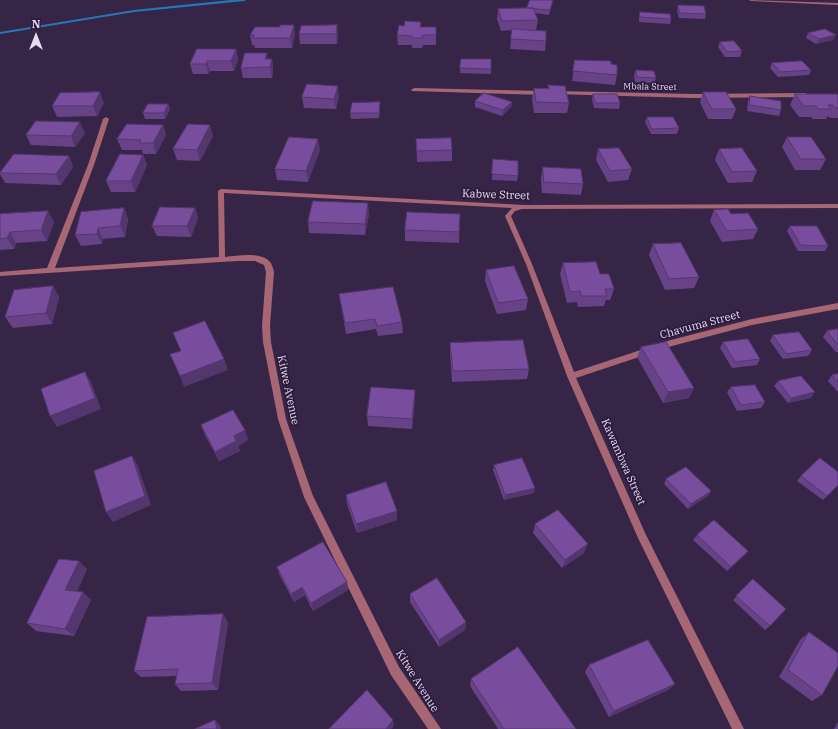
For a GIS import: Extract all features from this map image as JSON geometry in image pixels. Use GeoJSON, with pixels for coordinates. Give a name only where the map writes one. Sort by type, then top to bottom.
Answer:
{"type":"FeatureCollection","features":[{"type":"Feature","properties":{"kind":"street"},"geometry":{"type":"LineString","coordinates":[[751,0],[838,4]]}},
{"type":"Feature","properties":{"kind":"street","name":"Mbala Street"},"geometry":{"type":"LineString","coordinates":[[414,90],[694,96],[814,95]]}},
{"type":"Feature","properties":{"kind":"street"},"geometry":{"type":"LineString","coordinates":[[50,270],[91,165],[106,119]]}},
{"type":"Feature","properties":{"kind":"street","name":"Kabwe Street"},"geometry":{"type":"LineString","coordinates":[[222,259],[221,191],[524,207],[838,206]]}},
{"type":"Feature","properties":{"kind":"street","name":"Kawambwa Street"},"geometry":{"type":"LineString","coordinates":[[524,207],[513,210],[508,216],[529,264],[571,376],[643,538],[738,729]]}},
{"type":"Feature","properties":{"kind":"street","name":"Kitwe Avenue"},"geometry":{"type":"LineString","coordinates":[[0,274],[222,259],[254,259],[264,261],[268,265],[270,272],[266,326],[267,342],[282,419],[309,497],[395,671],[435,729]]}},
{"type":"Feature","properties":{"kind":"street","name":"Chavuma Street"},"geometry":{"type":"LineString","coordinates":[[571,376],[671,343],[752,322],[838,306]]}},
{"type":"Feature","properties":{"kind":"building"},"geometry":{"type":"Polygon","coordinates":[[[530,0],[553,0],[550,10],[527,8],[530,0]]]}},
{"type":"Feature","properties":{"kind":"building"},"geometry":{"type":"Polygon","coordinates":[[[678,5],[704,6],[706,14],[680,13],[678,5]]]}},
{"type":"Feature","properties":{"kind":"building"},"geometry":{"type":"Polygon","coordinates":[[[533,8],[538,20],[502,21],[498,9],[533,8]]]}},
{"type":"Feature","properties":{"kind":"building"},"geometry":{"type":"Polygon","coordinates":[[[640,12],[670,14],[671,19],[640,17],[640,12]]]}},
{"type":"Feature","properties":{"kind":"building"},"geometry":{"type":"Polygon","coordinates":[[[405,21],[421,22],[420,27],[436,27],[436,35],[423,35],[422,38],[412,38],[412,36],[397,35],[399,25],[404,26],[405,21]]]}},
{"type":"Feature","properties":{"kind":"building"},"geometry":{"type":"Polygon","coordinates":[[[280,25],[294,25],[290,38],[253,38],[254,35],[250,35],[255,27],[280,27],[280,25]]]}},
{"type":"Feature","properties":{"kind":"building"},"geometry":{"type":"Polygon","coordinates":[[[337,25],[336,34],[299,34],[301,26],[337,25]]]}},
{"type":"Feature","properties":{"kind":"building"},"geometry":{"type":"Polygon","coordinates":[[[512,29],[546,31],[546,41],[511,39],[512,29]]]}},
{"type":"Feature","properties":{"kind":"building"},"geometry":{"type":"Polygon","coordinates":[[[825,29],[836,35],[819,39],[808,33],[825,29]]]}},
{"type":"Feature","properties":{"kind":"building"},"geometry":{"type":"Polygon","coordinates":[[[734,41],[742,51],[727,52],[720,42],[734,41]]]}},
{"type":"Feature","properties":{"kind":"building"},"geometry":{"type":"Polygon","coordinates":[[[197,49],[236,49],[231,61],[207,61],[206,64],[190,64],[197,49]]]}},
{"type":"Feature","properties":{"kind":"building"},"geometry":{"type":"Polygon","coordinates":[[[245,53],[267,53],[265,59],[272,59],[270,67],[241,68],[245,53]]]}},
{"type":"Feature","properties":{"kind":"building"},"geometry":{"type":"Polygon","coordinates":[[[461,59],[491,59],[491,69],[460,68],[461,59]]]}},
{"type":"Feature","properties":{"kind":"building"},"geometry":{"type":"Polygon","coordinates":[[[575,60],[611,61],[611,64],[617,65],[617,75],[573,71],[575,60]]]}},
{"type":"Feature","properties":{"kind":"building"},"geometry":{"type":"Polygon","coordinates":[[[802,61],[811,70],[781,72],[772,63],[802,61]]]}},
{"type":"Feature","properties":{"kind":"building"},"geometry":{"type":"Polygon","coordinates":[[[636,70],[654,71],[656,78],[637,77],[636,70]]]}},
{"type":"Feature","properties":{"kind":"building"},"geometry":{"type":"Polygon","coordinates":[[[307,84],[338,86],[334,99],[302,97],[307,84]]]}},
{"type":"Feature","properties":{"kind":"building"},"geometry":{"type":"Polygon","coordinates":[[[548,85],[565,86],[569,103],[536,102],[534,88],[549,89],[548,85]]]}},
{"type":"Feature","properties":{"kind":"building"},"geometry":{"type":"Polygon","coordinates":[[[100,92],[93,106],[52,106],[60,93],[100,92]]]}},
{"type":"Feature","properties":{"kind":"building"},"geometry":{"type":"Polygon","coordinates":[[[703,92],[726,92],[736,109],[712,109],[703,92]]]}},
{"type":"Feature","properties":{"kind":"building"},"geometry":{"type":"Polygon","coordinates":[[[484,93],[512,102],[503,110],[475,101],[484,93]]]}},
{"type":"Feature","properties":{"kind":"building"},"geometry":{"type":"Polygon","coordinates":[[[593,94],[617,94],[620,103],[596,103],[593,94]]]}},
{"type":"Feature","properties":{"kind":"building"},"geometry":{"type":"Polygon","coordinates":[[[795,94],[837,94],[838,108],[835,108],[833,105],[828,105],[831,109],[818,109],[816,106],[804,106],[795,94]]]}},
{"type":"Feature","properties":{"kind":"building"},"geometry":{"type":"Polygon","coordinates":[[[750,96],[781,101],[781,110],[750,105],[750,96]]]}},
{"type":"Feature","properties":{"kind":"building"},"geometry":{"type":"Polygon","coordinates":[[[380,102],[379,113],[350,113],[352,103],[380,102]]]}},
{"type":"Feature","properties":{"kind":"building"},"geometry":{"type":"Polygon","coordinates":[[[148,104],[168,104],[164,113],[143,113],[148,104]]]}},
{"type":"Feature","properties":{"kind":"building"},"geometry":{"type":"Polygon","coordinates":[[[647,117],[673,117],[679,128],[652,129],[647,117]]]}},
{"type":"Feature","properties":{"kind":"building"},"geometry":{"type":"Polygon","coordinates":[[[36,121],[80,122],[71,136],[26,135],[36,121]]]}},
{"type":"Feature","properties":{"kind":"building"},"geometry":{"type":"Polygon","coordinates":[[[127,124],[163,125],[153,143],[139,143],[141,140],[117,139],[127,124]]]}},
{"type":"Feature","properties":{"kind":"building"},"geometry":{"type":"Polygon","coordinates":[[[188,124],[210,125],[197,150],[173,149],[188,124]]]}},
{"type":"Feature","properties":{"kind":"building"},"geometry":{"type":"Polygon","coordinates":[[[289,137],[318,139],[306,171],[275,169],[289,137]]]}},
{"type":"Feature","properties":{"kind":"building"},"geometry":{"type":"Polygon","coordinates":[[[787,137],[811,137],[826,159],[801,159],[787,137]]]}},
{"type":"Feature","properties":{"kind":"building"},"geometry":{"type":"Polygon","coordinates":[[[451,138],[452,150],[417,151],[416,139],[451,138]]]}},
{"type":"Feature","properties":{"kind":"building"},"geometry":{"type":"Polygon","coordinates":[[[619,148],[632,169],[610,171],[598,149],[619,148]]]}},
{"type":"Feature","properties":{"kind":"building"},"geometry":{"type":"Polygon","coordinates":[[[742,148],[757,171],[732,172],[719,149],[742,148]]]}},
{"type":"Feature","properties":{"kind":"building"},"geometry":{"type":"Polygon","coordinates":[[[14,154],[69,156],[56,174],[0,173],[14,154]]]}},
{"type":"Feature","properties":{"kind":"building"},"geometry":{"type":"Polygon","coordinates":[[[120,154],[143,155],[131,181],[106,181],[120,154]]]}},
{"type":"Feature","properties":{"kind":"building"},"geometry":{"type":"Polygon","coordinates":[[[493,159],[518,161],[518,176],[492,174],[493,159]]]}},
{"type":"Feature","properties":{"kind":"building"},"geometry":{"type":"Polygon","coordinates":[[[543,167],[581,169],[583,184],[544,182],[543,167]]]}},
{"type":"Feature","properties":{"kind":"building"},"geometry":{"type":"Polygon","coordinates":[[[313,201],[368,203],[365,224],[308,222],[313,201]]]}},
{"type":"Feature","properties":{"kind":"building"},"geometry":{"type":"Polygon","coordinates":[[[160,207],[195,208],[187,226],[152,226],[160,207]]]}},
{"type":"Feature","properties":{"kind":"building"},"geometry":{"type":"Polygon","coordinates":[[[124,208],[120,226],[98,228],[97,234],[75,235],[81,212],[124,208]]]}},
{"type":"Feature","properties":{"kind":"building"},"geometry":{"type":"Polygon","coordinates":[[[728,209],[731,214],[748,213],[758,229],[727,231],[714,210],[728,209]]]}},
{"type":"Feature","properties":{"kind":"building"},"geometry":{"type":"Polygon","coordinates":[[[48,211],[41,230],[10,232],[7,238],[0,239],[0,214],[48,211]]]}},
{"type":"Feature","properties":{"kind":"building"},"geometry":{"type":"Polygon","coordinates":[[[407,212],[460,214],[459,232],[405,230],[407,212]]]}},
{"type":"Feature","properties":{"kind":"building"},"geometry":{"type":"Polygon","coordinates":[[[790,226],[817,226],[828,246],[801,245],[790,226]]]}},
{"type":"Feature","properties":{"kind":"building"},"geometry":{"type":"Polygon","coordinates":[[[681,243],[699,277],[669,279],[653,244],[681,243]]]}},
{"type":"Feature","properties":{"kind":"building"},"geometry":{"type":"Polygon","coordinates":[[[596,262],[600,274],[609,274],[614,289],[605,289],[607,296],[581,296],[580,291],[570,292],[563,263],[596,262]]]}},
{"type":"Feature","properties":{"kind":"building"},"geometry":{"type":"Polygon","coordinates":[[[514,266],[528,299],[498,303],[486,270],[514,266]]]}},
{"type":"Feature","properties":{"kind":"building"},"geometry":{"type":"Polygon","coordinates":[[[53,286],[46,313],[5,317],[14,290],[53,286]]]}},
{"type":"Feature","properties":{"kind":"building"},"geometry":{"type":"Polygon","coordinates":[[[393,287],[402,322],[377,326],[375,319],[345,323],[339,294],[393,287]]]}},
{"type":"Feature","properties":{"kind":"building"},"geometry":{"type":"Polygon","coordinates":[[[205,321],[224,359],[180,376],[170,354],[181,351],[173,333],[205,321]]]}},
{"type":"Feature","properties":{"kind":"building"},"geometry":{"type":"Polygon","coordinates":[[[838,329],[838,345],[827,331],[838,329]]]}},
{"type":"Feature","properties":{"kind":"building"},"geometry":{"type":"Polygon","coordinates":[[[799,332],[812,350],[786,354],[773,335],[799,332]]]}},
{"type":"Feature","properties":{"kind":"building"},"geometry":{"type":"Polygon","coordinates":[[[748,339],[760,359],[735,362],[723,342],[748,339]]]}},
{"type":"Feature","properties":{"kind":"building"},"geometry":{"type":"Polygon","coordinates":[[[523,340],[529,369],[453,371],[450,343],[523,340]]]}},
{"type":"Feature","properties":{"kind":"building"},"geometry":{"type":"Polygon","coordinates":[[[666,342],[694,388],[668,392],[641,347],[666,342]]]}},
{"type":"Feature","properties":{"kind":"building"},"geometry":{"type":"Polygon","coordinates":[[[85,372],[95,398],[50,416],[41,389],[85,372]]]}},
{"type":"Feature","properties":{"kind":"building"},"geometry":{"type":"Polygon","coordinates":[[[838,374],[838,382],[832,375],[838,374]]]}},
{"type":"Feature","properties":{"kind":"building"},"geometry":{"type":"Polygon","coordinates":[[[801,376],[815,392],[791,398],[778,381],[801,376]]]}},
{"type":"Feature","properties":{"kind":"building"},"geometry":{"type":"Polygon","coordinates":[[[755,385],[765,402],[741,405],[731,387],[755,385]]]}},
{"type":"Feature","properties":{"kind":"building"},"geometry":{"type":"Polygon","coordinates":[[[371,387],[415,390],[412,419],[367,416],[371,387]]]}},
{"type":"Feature","properties":{"kind":"building"},"geometry":{"type":"Polygon","coordinates":[[[233,410],[245,430],[234,436],[236,441],[215,452],[201,425],[233,410]]]}},
{"type":"Feature","properties":{"kind":"building"},"geometry":{"type":"Polygon","coordinates":[[[132,456],[145,496],[106,512],[94,471],[132,456]]]}},
{"type":"Feature","properties":{"kind":"building"},"geometry":{"type":"Polygon","coordinates":[[[522,458],[535,488],[505,495],[494,465],[522,458]]]}},
{"type":"Feature","properties":{"kind":"building"},"geometry":{"type":"Polygon","coordinates":[[[820,458],[838,472],[838,485],[827,496],[801,476],[820,458]]]}},
{"type":"Feature","properties":{"kind":"building"},"geometry":{"type":"Polygon","coordinates":[[[686,467],[711,491],[691,504],[666,479],[686,467]]]}},
{"type":"Feature","properties":{"kind":"building"},"geometry":{"type":"Polygon","coordinates":[[[386,482],[397,511],[356,524],[346,495],[386,482]]]}},
{"type":"Feature","properties":{"kind":"building"},"geometry":{"type":"Polygon","coordinates":[[[558,510],[588,544],[565,560],[535,524],[558,510]]]}},
{"type":"Feature","properties":{"kind":"building"},"geometry":{"type":"Polygon","coordinates":[[[714,520],[748,551],[731,567],[697,535],[714,520]]]}},
{"type":"Feature","properties":{"kind":"building"},"geometry":{"type":"Polygon","coordinates":[[[323,542],[347,582],[311,603],[302,587],[291,594],[277,567],[323,542]]]}},
{"type":"Feature","properties":{"kind":"building"},"geometry":{"type":"Polygon","coordinates":[[[59,559],[79,561],[65,590],[83,592],[65,629],[27,623],[59,559]]]}},
{"type":"Feature","properties":{"kind":"building"},"geometry":{"type":"Polygon","coordinates":[[[437,578],[466,622],[439,640],[410,594],[437,578]]]}},
{"type":"Feature","properties":{"kind":"building"},"geometry":{"type":"Polygon","coordinates":[[[753,579],[786,609],[770,626],[736,596],[753,579]]]}},
{"type":"Feature","properties":{"kind":"building"},"geometry":{"type":"Polygon","coordinates":[[[223,614],[212,683],[175,684],[178,669],[134,671],[147,617],[223,614]]]}},
{"type":"Feature","properties":{"kind":"building"},"geometry":{"type":"Polygon","coordinates":[[[809,632],[838,653],[838,666],[822,695],[788,670],[809,632]]]}},
{"type":"Feature","properties":{"kind":"building"},"geometry":{"type":"Polygon","coordinates":[[[648,640],[675,684],[614,711],[589,665],[648,640]]]}},
{"type":"Feature","properties":{"kind":"building"},"geometry":{"type":"Polygon","coordinates":[[[518,647],[576,729],[504,729],[471,679],[518,647]]]}},
{"type":"Feature","properties":{"kind":"building"},"geometry":{"type":"Polygon","coordinates":[[[367,690],[393,720],[386,729],[329,729],[367,690]]]}},
{"type":"Feature","properties":{"kind":"building"},"geometry":{"type":"Polygon","coordinates":[[[215,720],[217,729],[195,729],[215,720]]]}},
{"type":"Feature","properties":{"kind":"waterway"},"geometry":{"type":"LineString","coordinates":[[0,33],[134,11],[244,0]]}}]}
